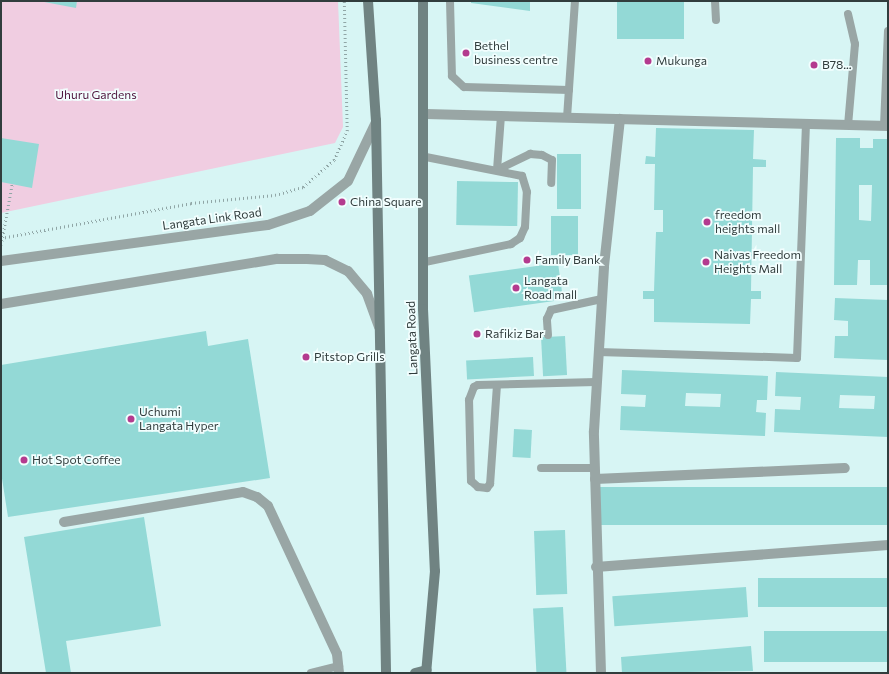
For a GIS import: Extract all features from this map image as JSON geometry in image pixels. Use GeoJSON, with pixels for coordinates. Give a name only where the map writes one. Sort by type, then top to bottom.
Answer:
{"type":"FeatureCollection","features":[{"type":"Feature","properties":{"kind":"main road"},"geometry":{"type":"LineString","coordinates":[[368,1],[376,120],[386,673]]}},
{"type":"Feature","properties":{"kind":"main road","name":"Langata Road"},"geometry":{"type":"LineString","coordinates":[[423,1],[426,114],[425,262],[423,309],[435,571],[426,671]]}},
{"type":"Feature","properties":{"kind":"main road"},"geometry":{"type":"LineString","coordinates":[[415,673],[426,671]]}},
{"type":"Feature","properties":{"kind":"street"},"geometry":{"type":"LineString","coordinates":[[426,114],[886,126]]}},
{"type":"Feature","properties":{"kind":"street"},"geometry":{"type":"LineString","coordinates":[[601,673],[596,567],[594,468],[596,382],[602,299],[620,119]]}},
{"type":"Feature","properties":{"kind":"street","name":"Langata Link Road"},"geometry":{"type":"LineString","coordinates":[[1,261],[268,225],[310,211],[348,181],[376,120]]}},
{"type":"Feature","properties":{"kind":"street"},"geometry":{"type":"LineString","coordinates":[[1,304],[277,259],[324,260],[348,271],[367,294],[379,327]]}},
{"type":"Feature","properties":{"kind":"street"},"geometry":{"type":"LineString","coordinates":[[595,479],[845,468]]}},
{"type":"Feature","properties":{"kind":"street"},"geometry":{"type":"LineString","coordinates":[[64,522],[243,492],[257,497],[268,506],[337,654],[339,670]]}},
{"type":"Feature","properties":{"kind":"street"},"geometry":{"type":"LineString","coordinates":[[596,567],[888,545]]}},
{"type":"Feature","properties":{"kind":"lane"},"geometry":{"type":"LineString","coordinates":[[450,1],[452,76],[464,87],[569,90]]}},
{"type":"Feature","properties":{"kind":"lane"},"geometry":{"type":"LineString","coordinates":[[567,118],[575,1]]}},
{"type":"Feature","properties":{"kind":"lane"},"geometry":{"type":"LineString","coordinates":[[715,1],[716,20]]}},
{"type":"Feature","properties":{"kind":"lane"},"geometry":{"type":"LineString","coordinates":[[848,14],[855,44],[848,125]]}},
{"type":"Feature","properties":{"kind":"lane"},"geometry":{"type":"LineString","coordinates":[[886,126],[888,31]]}},
{"type":"Feature","properties":{"kind":"lane"},"geometry":{"type":"LineString","coordinates":[[497,170],[501,116]]}},
{"type":"Feature","properties":{"kind":"lane"},"geometry":{"type":"LineString","coordinates":[[598,352],[797,358],[806,124]]}},
{"type":"Feature","properties":{"kind":"lane"},"geometry":{"type":"LineString","coordinates":[[497,170],[530,154],[542,155],[552,160],[552,183]]}},
{"type":"Feature","properties":{"kind":"lane"},"geometry":{"type":"LineString","coordinates":[[425,262],[511,244],[520,238],[525,227],[527,192],[522,176],[497,170],[469,168],[426,157]]}},
{"type":"Feature","properties":{"kind":"lane"},"geometry":{"type":"LineString","coordinates":[[548,334],[547,319],[551,310],[602,299]]}},
{"type":"Feature","properties":{"kind":"lane"},"geometry":{"type":"LineString","coordinates":[[497,385],[490,484],[487,488],[478,487],[471,481],[469,400],[478,385],[596,382]]}},
{"type":"Feature","properties":{"kind":"lane"},"geometry":{"type":"LineString","coordinates":[[541,468],[594,468]]}},
{"type":"Feature","properties":{"kind":"lane"},"geometry":{"type":"LineString","coordinates":[[311,673],[339,670]]}},
{"type":"Feature","properties":{"kind":"path"},"geometry":{"type":"LineString","coordinates":[[2,238],[191,203],[275,195],[303,187],[334,160],[347,131],[344,1]]}},
{"type":"Feature","properties":{"kind":"path"},"geometry":{"type":"LineString","coordinates":[[1,244],[12,184]]}},
{"type":"Feature","properties":{"kind":"green space","name":"Uhuru Gardens"},"geometry":{"type":"Polygon","coordinates":[[[1,1],[338,1],[343,127],[335,143],[1,213],[1,1]]]}},
{"type":"Feature","properties":{"kind":"building"},"geometry":{"type":"Polygon","coordinates":[[[39,1],[77,1],[76,8],[39,1]]]}},
{"type":"Feature","properties":{"kind":"building"},"geometry":{"type":"Polygon","coordinates":[[[471,1],[530,1],[530,11],[471,3],[471,1]]]}},
{"type":"Feature","properties":{"kind":"building"},"geometry":{"type":"Polygon","coordinates":[[[617,1],[684,1],[684,39],[617,39],[617,1]]]}},
{"type":"Feature","properties":{"kind":"building","name":"freedom heights mall"},"geometry":{"type":"Polygon","coordinates":[[[656,128],[754,130],[753,159],[766,160],[766,167],[753,167],[751,291],[761,291],[761,299],[751,299],[750,324],[654,322],[654,299],[643,299],[643,291],[654,291],[656,232],[663,232],[663,210],[654,210],[655,164],[645,164],[646,156],[655,157],[656,128]]]}},
{"type":"Feature","properties":{"kind":"building"},"geometry":{"type":"Polygon","coordinates":[[[1,138],[39,144],[32,188],[1,182],[1,138]]]}},
{"type":"Feature","properties":{"kind":"building"},"geometry":{"type":"Polygon","coordinates":[[[836,138],[860,138],[860,148],[873,148],[873,139],[888,139],[888,285],[870,285],[870,260],[858,260],[857,285],[834,285],[836,138]],[[859,185],[859,220],[871,221],[872,185],[859,185]]]}},
{"type":"Feature","properties":{"kind":"building"},"geometry":{"type":"Polygon","coordinates":[[[557,154],[581,154],[581,209],[557,209],[557,154]]]}},
{"type":"Feature","properties":{"kind":"building"},"geometry":{"type":"Polygon","coordinates":[[[457,181],[518,182],[517,226],[456,225],[457,181]]]}},
{"type":"Feature","properties":{"kind":"building"},"geometry":{"type":"Polygon","coordinates":[[[551,216],[578,216],[578,255],[551,255],[551,216]]]}},
{"type":"Feature","properties":{"kind":"building","name":"Langata Road mall"},"geometry":{"type":"Polygon","coordinates":[[[558,263],[563,300],[474,312],[469,276],[558,263]]]}},
{"type":"Feature","properties":{"kind":"building"},"geometry":{"type":"Polygon","coordinates":[[[835,298],[888,300],[888,360],[834,358],[835,336],[848,336],[848,321],[834,320],[835,298]]]}},
{"type":"Feature","properties":{"kind":"building","name":"Uchumi Langata Hyper"},"geometry":{"type":"Polygon","coordinates":[[[206,331],[208,346],[248,339],[270,478],[8,517],[1,472],[1,365],[206,331]]]}},
{"type":"Feature","properties":{"kind":"building"},"geometry":{"type":"Polygon","coordinates":[[[565,336],[567,375],[543,376],[541,337],[565,336]]]}},
{"type":"Feature","properties":{"kind":"building"},"geometry":{"type":"Polygon","coordinates":[[[533,357],[534,376],[467,379],[466,361],[533,357]]]}},
{"type":"Feature","properties":{"kind":"building"},"geometry":{"type":"Polygon","coordinates":[[[622,370],[768,376],[767,400],[757,400],[756,412],[766,413],[765,436],[620,430],[621,406],[645,407],[646,395],[621,394],[622,370]],[[686,393],[685,406],[720,407],[721,394],[686,393]]]}},
{"type":"Feature","properties":{"kind":"building"},"geometry":{"type":"Polygon","coordinates":[[[776,372],[888,377],[888,437],[774,432],[775,409],[800,410],[801,397],[775,396],[776,372]],[[840,395],[839,408],[874,409],[875,396],[840,395]]]}},
{"type":"Feature","properties":{"kind":"building"},"geometry":{"type":"Polygon","coordinates":[[[514,429],[532,430],[531,458],[513,457],[514,429]]]}},
{"type":"Feature","properties":{"kind":"building"},"geometry":{"type":"Polygon","coordinates":[[[600,487],[888,487],[888,525],[600,525],[600,487]]]}},
{"type":"Feature","properties":{"kind":"building"},"geometry":{"type":"Polygon","coordinates":[[[144,517],[161,626],[66,641],[71,673],[46,673],[24,537],[144,517]]]}},
{"type":"Feature","properties":{"kind":"building"},"geometry":{"type":"Polygon","coordinates":[[[565,530],[567,594],[536,595],[534,531],[565,530]]]}},
{"type":"Feature","properties":{"kind":"building"},"geometry":{"type":"Polygon","coordinates":[[[758,578],[888,578],[888,607],[758,607],[758,578]]]}},
{"type":"Feature","properties":{"kind":"building"},"geometry":{"type":"Polygon","coordinates":[[[746,587],[748,617],[614,626],[612,596],[746,587]]]}},
{"type":"Feature","properties":{"kind":"building"},"geometry":{"type":"Polygon","coordinates":[[[563,607],[566,673],[536,673],[533,609],[563,607]]]}},
{"type":"Feature","properties":{"kind":"building"},"geometry":{"type":"Polygon","coordinates":[[[764,631],[888,631],[888,662],[764,662],[764,631]]]}},
{"type":"Feature","properties":{"kind":"building"},"geometry":{"type":"Polygon","coordinates":[[[751,646],[753,671],[622,673],[621,657],[751,646]]]}},
{"type":"Feature","properties":{"kind":"place","name":"Bethel business centre"},"geometry":{"type":"Point","coordinates":[466,53]}},
{"type":"Feature","properties":{"kind":"place","name":"Mukunga"},"geometry":{"type":"Point","coordinates":[648,61]}},
{"type":"Feature","properties":{"kind":"place","name":"B78..."},"geometry":{"type":"Point","coordinates":[814,65]}},
{"type":"Feature","properties":{"kind":"place","name":"China Square"},"geometry":{"type":"Point","coordinates":[342,202]}},
{"type":"Feature","properties":{"kind":"place","name":"freedom heights mall"},"geometry":{"type":"Point","coordinates":[707,222]}},
{"type":"Feature","properties":{"kind":"place","name":"Family Bank"},"geometry":{"type":"Point","coordinates":[527,260]}},
{"type":"Feature","properties":{"kind":"place","name":"Naivas Freedom Heights Mall"},"geometry":{"type":"Point","coordinates":[706,262]}},
{"type":"Feature","properties":{"kind":"place","name":"Langata Road mall"},"geometry":{"type":"Point","coordinates":[516,288]}},
{"type":"Feature","properties":{"kind":"place","name":"Rafikiz Bar"},"geometry":{"type":"Point","coordinates":[477,334]}},
{"type":"Feature","properties":{"kind":"place","name":"Pitstop Grills"},"geometry":{"type":"Point","coordinates":[306,357]}},
{"type":"Feature","properties":{"kind":"place","name":"Uchumi Langata Hyper"},"geometry":{"type":"Point","coordinates":[131,419]}},
{"type":"Feature","properties":{"kind":"place","name":"Hot Spot Coffee"},"geometry":{"type":"Point","coordinates":[24,460]}}]}
